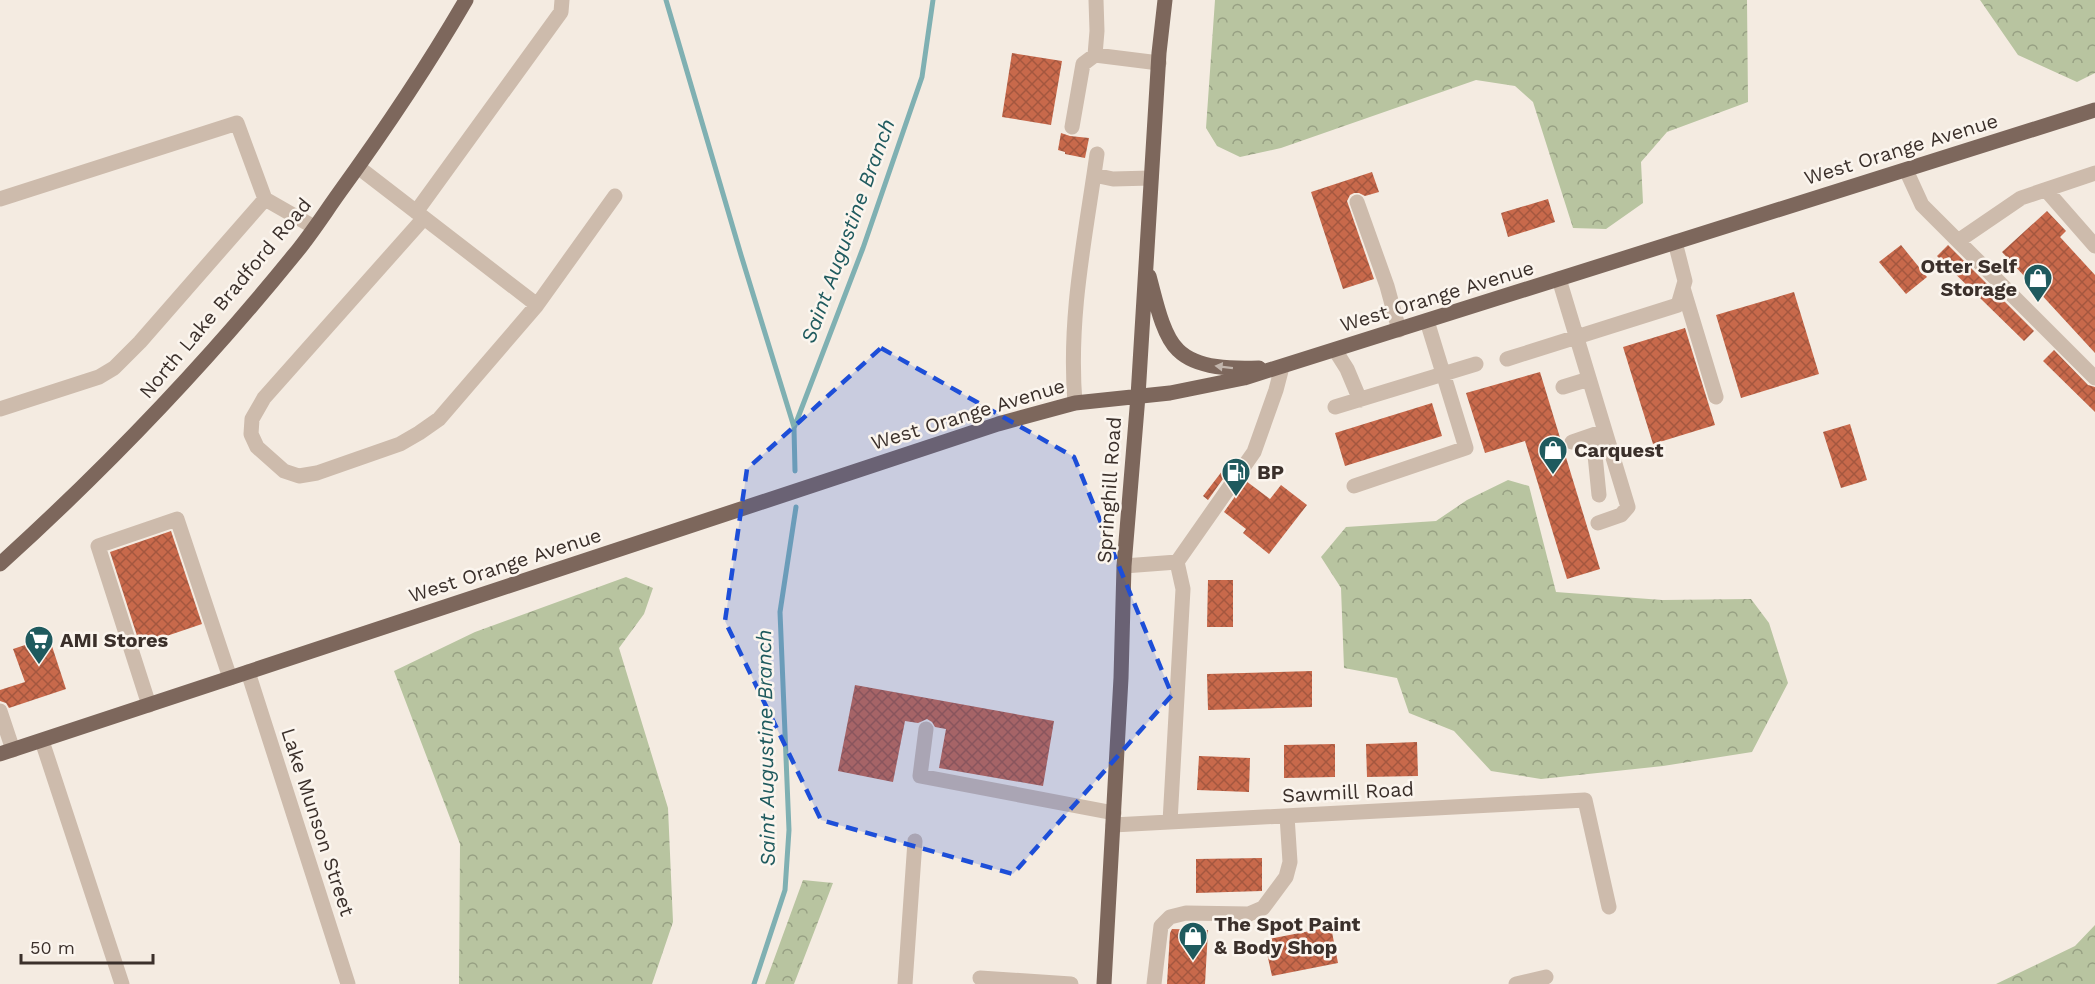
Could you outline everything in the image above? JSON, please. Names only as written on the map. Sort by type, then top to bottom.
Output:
[{"type":"main road","name":"North Lake Bradford Road","points":[[0,564],[62,508],[132,438],[214,349],[295,254],[429,63],[466,0]]},
{"type":"main road","name":"Springhill Road","points":[[1104,984],[1121,678],[1124,566],[1165,0]]},
{"type":"main road","name":"West Orange Avenue","points":[[7,752],[998,423],[1075,403],[1210,387],[1282,367],[2095,110]]},
{"type":"main road","points":[[1146,262],[1163,321],[1169,337],[1179,351],[1191,359],[1219,366],[1245,369],[1282,367]]},
{"type":"street","points":[[562,0],[561,12],[420,215],[264,399],[252,419],[251,434],[256,447],[284,471],[299,476],[317,473],[400,444],[439,419],[537,305],[615,196]]},
{"type":"street","points":[[1095,55],[1096,0]]},
{"type":"street","points":[[1072,127],[1083,64],[1095,55],[1159,63]]},
{"type":"street","points":[[0,200],[237,123],[265,199],[314,227]]},
{"type":"street","points":[[1075,403],[1072,373],[1075,303],[1097,154]]},
{"type":"street","points":[[358,167],[537,305]]},
{"type":"street","points":[[1906,170],[1922,205],[2095,378]]},
{"type":"street","points":[[1958,241],[2020,198],[2095,173]]},
{"type":"street","points":[[1094,175],[1113,179],[1151,178]]},
{"type":"street","points":[[2046,190],[2095,246]]},
{"type":"street","points":[[0,409],[99,377],[114,368],[140,342],[265,199]]},
{"type":"street","points":[[1357,201],[1388,286],[1399,330]]},
{"type":"street","points":[[1507,359],[1678,305],[1685,281],[1675,242]]},
{"type":"street","points":[[1559,279],[1589,379],[1599,433],[1599,495]]},
{"type":"street","points":[[1683,288],[1716,397]]},
{"type":"street","points":[[1354,486],[1466,448],[1427,321]]},
{"type":"street","points":[[1335,350],[1347,369],[1360,399]]},
{"type":"street","points":[[1335,407],[1476,364]]},
{"type":"street","points":[[1170,822],[1183,589],[1177,562],[1254,452],[1282,367]]},
{"type":"street","points":[[1563,387],[1589,379]]},
{"type":"street","points":[[1572,442],[1599,433]]},
{"type":"street","points":[[1598,523],[1622,515],[1628,507],[1599,433]]},
{"type":"street","points":[[149,705],[98,546],[177,519],[230,678]]},
{"type":"street","points":[[1124,566],[1177,562]]},
{"type":"street","name":"Lake Munson Street","points":[[248,672],[348,984]]},
{"type":"street","points":[[0,711],[7,752]]},
{"type":"street","name":"Sawmill Road","points":[[926,729],[920,776],[1113,819],[1170,822],[1585,800],[1609,907]]},
{"type":"street","points":[[42,741],[122,984]]},
{"type":"street","points":[[1154,984],[1161,926],[1170,917],[1186,913],[1249,914],[1263,908],[1286,877],[1290,862],[1287,816]]},
{"type":"street","points":[[904,984],[915,841]]},
{"type":"street","points":[[1516,984],[1546,977]]},
{"type":"street","points":[[980,978],[1071,984]]},
{"type":"highlighted area","points":[[881,348],[1074,457],[1172,695],[1013,874],[821,820],[725,621],[747,469]]},
{"type":"green space","points":[[1215,0],[1747,0],[1748,102],[1667,132],[1641,162],[1643,203],[1606,229],[1573,228],[1533,102],[1515,86],[1476,80],[1281,148],[1240,157],[1217,146],[1206,128]]},
{"type":"green space","points":[[1980,0],[2095,0],[2095,73],[2077,82],[2018,55]]},
{"type":"green space","points":[[1508,480],[1529,486],[1556,592],[1662,600],[1751,599],[1769,623],[1788,683],[1752,752],[1663,766],[1541,779],[1491,771],[1454,731],[1409,713],[1397,678],[1344,668],[1341,588],[1321,557],[1346,527],[1436,521],[1467,500]]},
{"type":"green space","points":[[626,577],[653,588],[644,614],[619,648],[668,808],[673,922],[652,984],[459,984],[460,844],[394,671],[475,632]]},
{"type":"green space","points":[[803,880],[833,883],[794,984],[765,984]]},
{"type":"green space","points":[[2095,925],[2095,984],[1996,984],[2075,946]]},
{"type":"building","points":[[1012,53],[1062,61],[1051,125],[1002,117]]},
{"type":"building","points":[[1061,133],[1089,138],[1085,158],[1065,154],[1058,150]]},
{"type":"building","points":[[1372,172],[1379,192],[1365,196],[1354,193],[1347,201],[1374,279],[1343,289],[1311,192]]},
{"type":"building","points":[[1548,199],[1555,222],[1508,237],[1501,213]]},
{"type":"building","points":[[2047,211],[2066,231],[2060,237],[2095,275],[2095,353],[2002,252]]},
{"type":"building","points":[[1901,245],[1927,277],[1906,294],[1879,262]]},
{"type":"building","points":[[1948,245],[2034,331],[2024,341],[1937,256]]},
{"type":"building","points":[[1794,292],[1819,374],[1741,398],[1716,315]]},
{"type":"building","points":[[1685,328],[1715,425],[1653,444],[1623,347]]},
{"type":"building","points":[[2054,350],[2088,385],[2095,387],[2095,412],[2043,361]]},
{"type":"building","name":"Carquest","points":[[1540,372],[1600,569],[1567,579],[1525,441],[1485,453],[1466,393]]},
{"type":"building","points":[[1432,403],[1442,436],[1345,466],[1335,433]]},
{"type":"building","points":[[1850,424],[1867,480],[1841,488],[1823,432]]},
{"type":"building","points":[[1226,466],[1230,469],[1208,500],[1203,496]]},
{"type":"building","points":[[1246,481],[1270,499],[1281,485],[1307,505],[1269,554],[1243,533],[1246,529],[1224,512]]},
{"type":"building","points":[[171,531],[202,624],[140,645],[110,552]]},
{"type":"building","points":[[1208,580],[1233,580],[1233,627],[1207,627]]},
{"type":"building","name":"AMI Stores","points":[[49,637],[66,689],[9,708],[6,703],[0,701],[0,690],[25,682],[13,649]]},
{"type":"building","points":[[1312,671],[1312,707],[1208,710],[1207,674]]},
{"type":"building","points":[[855,685],[1054,721],[1043,786],[939,768],[946,729],[935,727],[927,719],[918,723],[905,721],[893,782],[838,771]]},
{"type":"building","points":[[1417,742],[1418,776],[1367,777],[1366,744]]},
{"type":"building","points":[[1335,744],[1335,777],[1284,778],[1284,745]]},
{"type":"building","points":[[1199,756],[1250,758],[1249,792],[1197,790]]},
{"type":"building","points":[[1262,858],[1262,891],[1196,893],[1196,859]]},
{"type":"building","points":[[1331,927],[1338,963],[1272,976],[1264,940]]},
{"type":"building","points":[[1172,929],[1208,930],[1205,984],[1167,984]]},
{"type":"waterway","points":[[666,0],[794,427]]},
{"type":"waterway","name":"Saint Augustine Branch","points":[[795,471],[794,428],[863,248],[922,77],[933,0]]},
{"type":"waterway","name":"Saint Augustine Branch","points":[[754,984],[785,890],[789,830],[780,612],[796,507]]},
{"type":"place","name":"Otter Self Storage","points":[[2038,304]]},
{"type":"place","name":"Carquest","points":[[1553,476]]},
{"type":"place","name":"BP","points":[[1236,498]]},
{"type":"place","name":"AMI Stores","points":[[39,666]]},
{"type":"place","name":"The Spot Paint & Body Shop","points":[[1193,962]]}]
